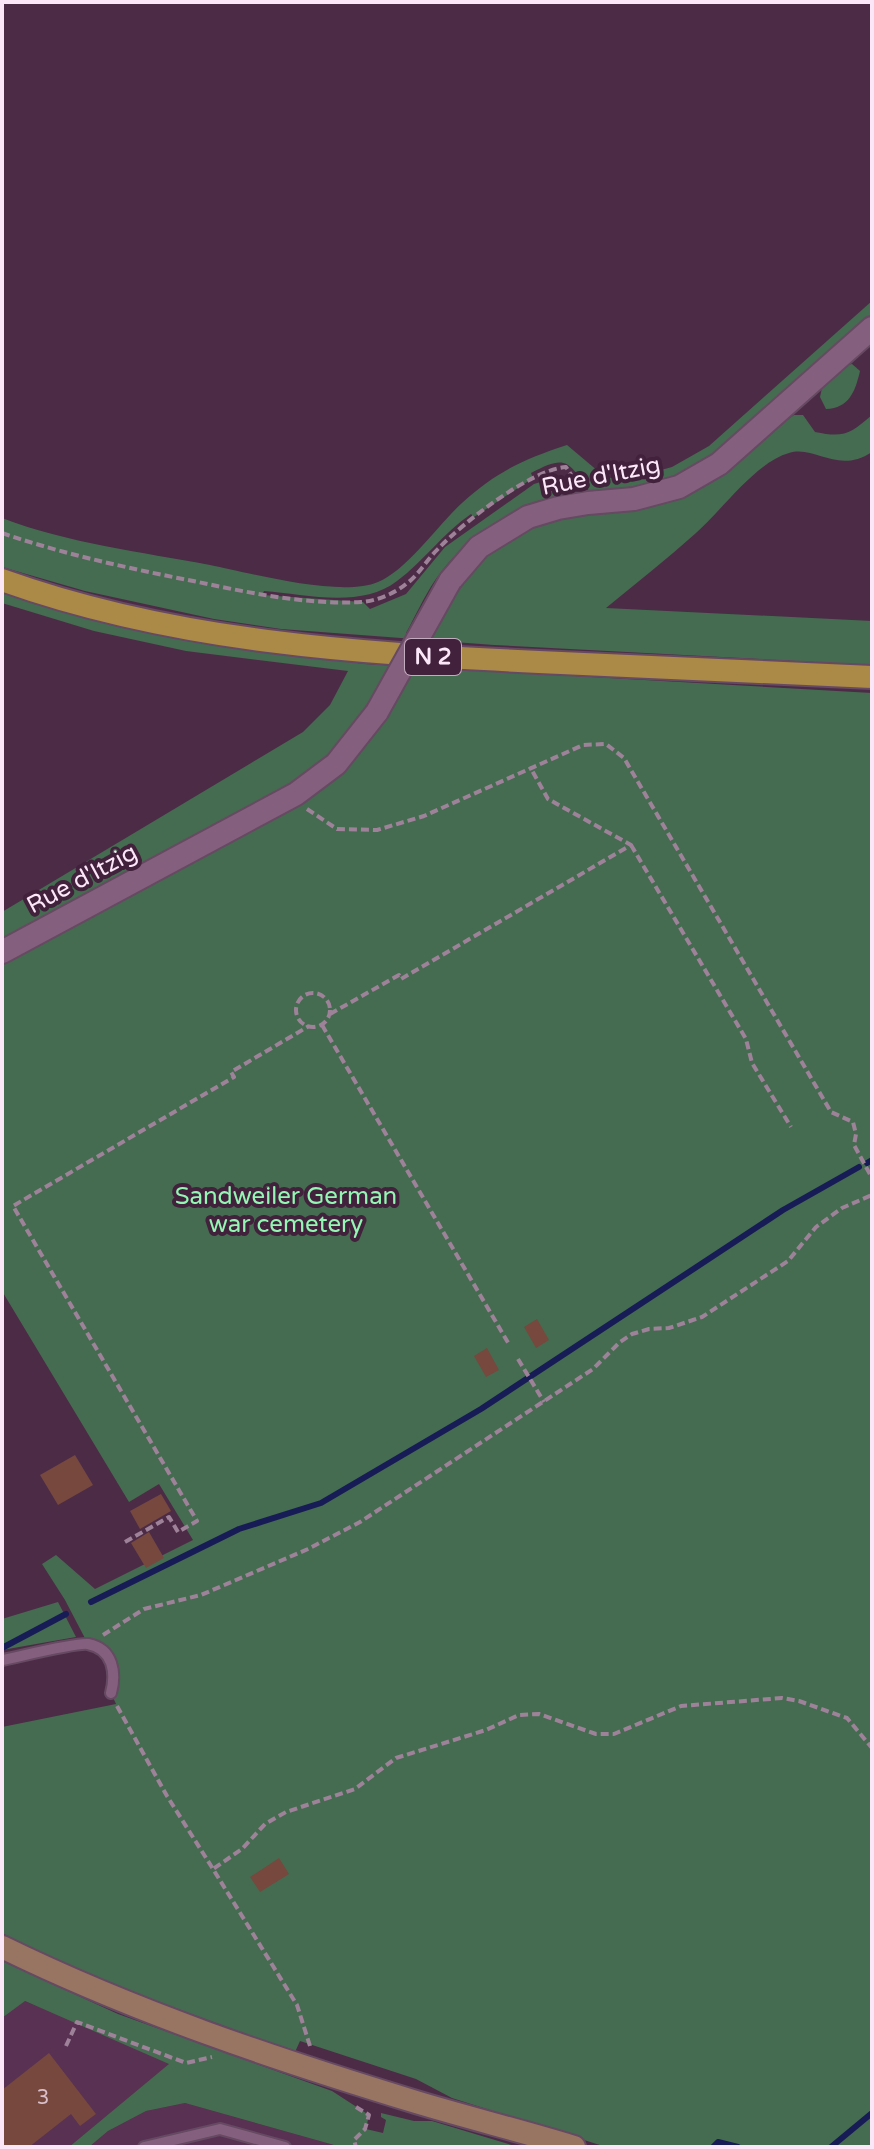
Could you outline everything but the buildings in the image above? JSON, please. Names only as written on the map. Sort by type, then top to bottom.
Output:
[{"type":"main road","name":"N 2","points":[[2,580],[104,612],[190,631],[346,651],[872,677]]},
{"type":"main road","points":[[2,1947],[74,1982],[169,2021],[305,2067],[568,2146]]},
{"type":"street","name":"Rue d'Itzig","points":[[2,952],[296,794],[336,764],[377,712],[450,581],[479,547],[528,517],[558,508],[634,499],[679,487],[719,464],[872,328]]},
{"type":"lane","points":[[2,1660],[88,1644],[113,1662],[115,1678],[111,1693]]},
{"type":"lane","points":[[144,2147],[220,2129],[285,2147]]},
{"type":"path","points":[[2,533],[131,569],[262,595],[363,602],[387,596],[408,584],[458,529],[501,497],[554,468],[566,467],[588,503]]},
{"type":"path","points":[[296,794],[307,809],[337,829],[377,830],[424,816],[583,745],[606,744],[624,758],[831,1112],[844,1115],[853,1122],[856,1134],[854,1145],[872,1178]]},
{"type":"path","points":[[530,767],[548,799],[631,845],[746,1039],[752,1063],[791,1127]]},
{"type":"path","points":[[330,1014],[328,1001],[310,992],[296,1005],[302,1024],[322,1025],[330,1014],[399,975],[401,979],[631,845]]},
{"type":"path","points":[[322,1025],[510,1346]]},
{"type":"path","points":[[125,1542],[169,1517],[178,1532],[197,1521],[13,1206],[234,1077],[231,1072],[309,1026]]},
{"type":"path","points":[[88,1644],[144,1609],[201,1595],[308,1549],[360,1522],[593,1369],[632,1334],[669,1328],[702,1317],[788,1261],[816,1227],[842,1208],[872,1195]]},
{"type":"path","points":[[518,1359],[544,1402]]},
{"type":"path","points":[[111,1693],[167,1796],[297,2005],[311,2051],[305,2067]]},
{"type":"path","points":[[213,1869],[242,1849],[265,1824],[286,1812],[355,1789],[396,1758],[486,1730],[519,1715],[539,1714],[596,1734],[614,1734],[681,1706],[782,1698],[847,1718],[872,1748]]},
{"type":"path","points":[[66,2046],[77,2022],[186,2063],[212,2057]]},
{"type":"path","points":[[343,2100],[369,2115],[365,2129],[354,2140],[356,2147]]},
{"type":"shaded area","points":[[24,2001],[170,2064],[69,2147],[2,2147],[2,2018]]},
{"type":"shaded area","points":[[185,2103],[341,2147],[89,2147],[108,2131],[146,2111]]},
{"type":"green space","points":[[872,301],[872,317],[759,419],[689,472],[655,487],[590,492],[571,467],[560,462],[552,464],[531,473],[533,478],[474,517],[471,514],[407,573],[383,590],[367,595],[332,598],[264,591],[262,595],[363,602],[370,609],[406,594],[445,547],[534,484],[558,479],[567,492],[483,532],[441,572],[406,633],[429,634],[485,558],[521,531],[567,515],[646,505],[693,492],[721,477],[794,415],[803,415],[815,432],[833,435],[852,430],[872,415],[872,452],[848,461],[799,452],[777,458],[752,476],[685,543],[606,608],[872,621],[872,665],[494,645],[281,629],[214,619],[85,591],[2,567],[2,518],[78,540],[295,582],[342,587],[378,582],[411,558],[475,492],[511,468],[537,456],[567,445],[605,477],[625,480],[672,467],[709,446]]},
{"type":"green space","points":[[852,364],[860,371],[850,398],[840,406],[826,409],[820,397],[822,388]]},
{"type":"green space","name":"Sandweiler German war cemetery","points":[[2,592],[187,641],[365,664],[872,693],[872,2147],[606,2147],[452,2098],[416,2079],[300,2041],[295,2052],[85,1975],[2,1933],[2,1727],[116,1704],[111,1693],[113,1662],[88,1644],[42,1564],[56,1555],[95,1589],[193,1540],[159,1484],[129,1502],[2,1291],[2,912],[303,732],[330,705],[348,671],[186,651],[94,631],[2,603]]},
{"type":"green space","points":[[58,1602],[76,1637],[2,1650],[2,1619]]},
{"type":"green space","points":[[2,1961],[118,2014],[332,2091],[369,2115],[366,2129],[383,2133],[386,2120],[381,2113],[414,2121],[432,2121],[518,2147],[341,2147],[185,2103],[146,2111],[108,2131],[89,2147],[69,2147],[169,2064],[25,2001],[2,2018]]},
{"type":"waterway","points":[[867,1163],[872,1160]]},
{"type":"waterway","points":[[91,1602],[239,1529],[321,1503],[481,1409],[783,1210],[859,1167]]},
{"type":"waterway","points":[[2,1648],[66,1614]]},
{"type":"waterway","points":[[831,2147],[872,2113]]},
{"type":"waterway","points":[[713,2147],[718,2142],[738,2147]]}]
